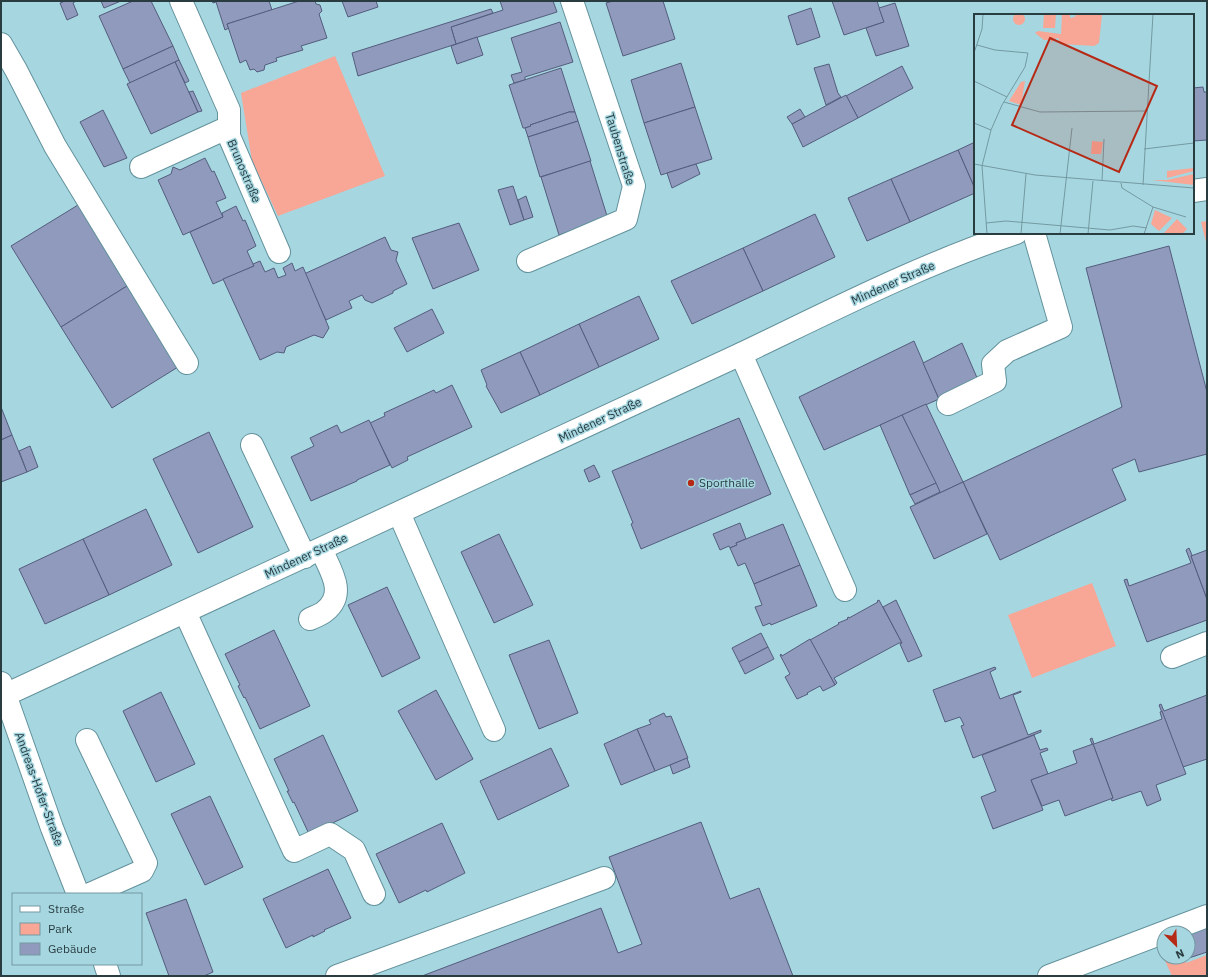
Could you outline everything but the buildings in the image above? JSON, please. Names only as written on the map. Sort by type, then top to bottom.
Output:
[{"type":"street","name":"Brunostraße","points":[[181,1],[229,110],[229,136],[279,252]]},
{"type":"street","name":"Taubenstraße","points":[[528,261],[626,220],[634,186],[572,1]]},
{"type":"street","points":[[1,44],[55,146],[187,363]]},
{"type":"street","points":[[141,167],[229,127]]},
{"type":"street","points":[[1194,191],[1207,189]]},
{"type":"street","name":"Mindener Straße","points":[[3,689],[186,612],[741,354],[845,304],[953,256],[1013,234]]},
{"type":"street","points":[[948,404],[995,381],[993,364],[1007,351],[1061,327],[1034,234]]},
{"type":"street","points":[[741,354],[845,590]]},
{"type":"street","points":[[252,444],[313,553],[337,586],[337,594],[333,603],[324,612],[310,619]]},
{"type":"street","points":[[399,513],[494,730]]},
{"type":"street","points":[[186,612],[294,851],[330,834],[354,850],[374,894]]},
{"type":"street","points":[[1172,657],[1207,643]]},
{"type":"street","name":"Andreas-Hofer-Straße","points":[[3,689],[52,828],[78,893]]},
{"type":"street","points":[[87,740],[146,863],[142,871],[92,893]]},
{"type":"street","points":[[337,976],[604,878]]},
{"type":"street","points":[[1049,976],[1207,916]]},
{"type":"street","points":[[104,965],[109,976]]},
{"type":"green space","points":[[335,56],[385,176],[278,216],[252,161],[241,93]]},
{"type":"green space","points":[[1207,221],[1207,246],[1201,222]]},
{"type":"green space","points":[[1092,583],[1116,646],[1032,678],[1008,615]]},
{"type":"green space","points":[[1207,955],[1207,976],[1172,976],[1167,965],[1196,965],[1196,959]]},
{"type":"place","name":"Sporthalle","points":[[691,483]]}]
